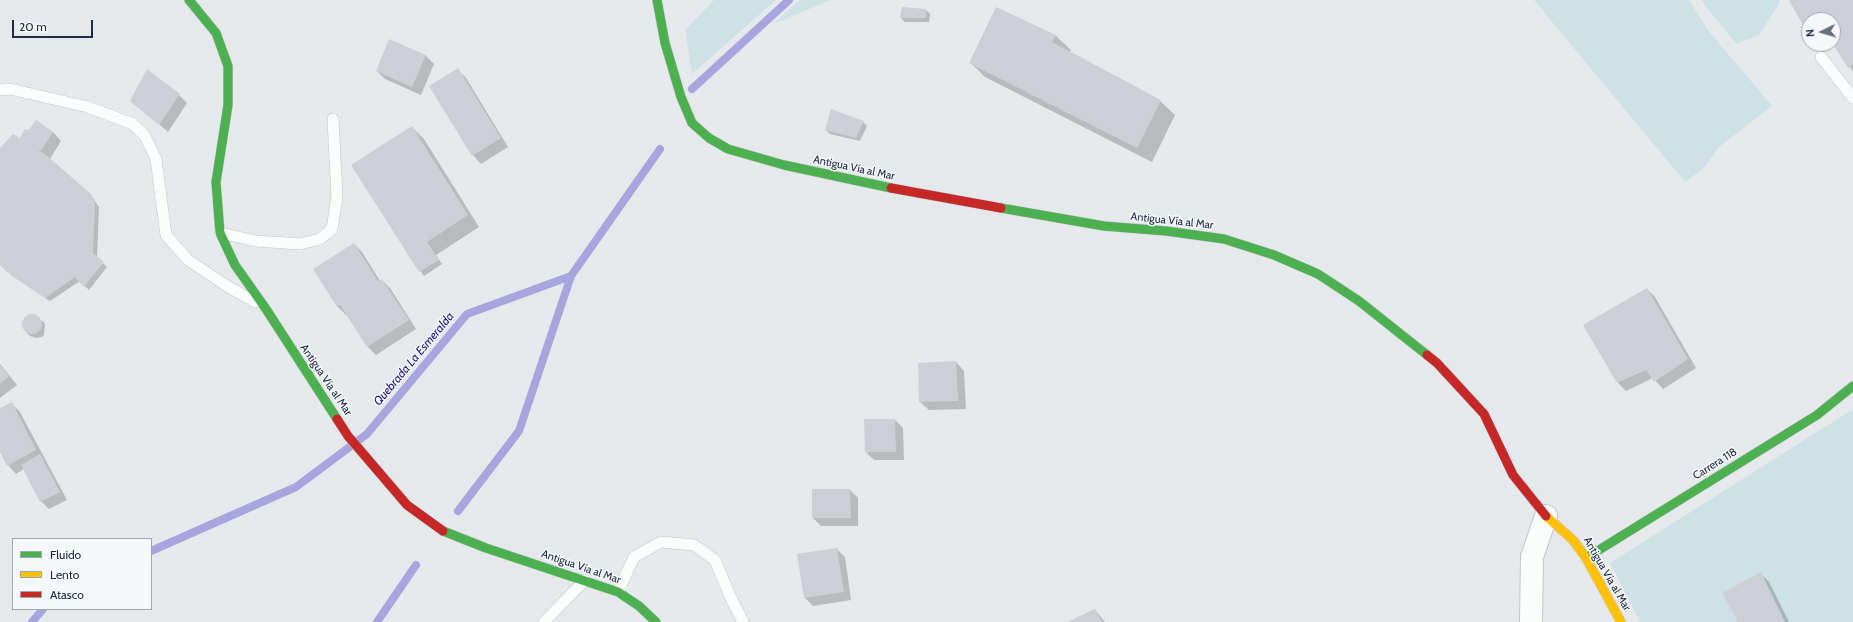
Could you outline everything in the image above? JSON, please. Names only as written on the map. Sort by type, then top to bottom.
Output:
[{"type":"main road","name":"Antigua Vía al Mar","points":[[189,0],[216,33],[228,66],[228,104],[216,182],[220,233],[235,265],[266,309],[348,436],[364,457],[407,505],[442,530],[486,548],[618,592],[638,606],[656,622]]},
{"type":"main road","name":"Antigua Vía al Mar","points":[[657,0],[665,44],[681,97],[692,123],[709,138],[728,149],[784,165],[919,194],[1104,226],[1166,231],[1224,239],[1274,255],[1318,274],[1359,301],[1437,363],[1484,414],[1513,475],[1546,516],[1574,540],[1586,558],[1621,622]]},
{"type":"main road","name":"Carrera 118","points":[[1586,558],[1817,415],[1853,386]]},
{"type":"street","points":[[1531,622],[1532,557],[1546,516]]},
{"type":"lane","points":[[1822,57],[1853,98]]},
{"type":"lane","points":[[0,90],[10,89],[88,107],[132,124],[145,136],[156,159],[166,235],[188,260],[227,286],[266,309]]},
{"type":"lane","points":[[220,233],[256,241],[300,244],[320,239],[332,229],[337,197],[333,119]]},
{"type":"lane","points":[[618,592],[634,557],[661,542],[694,545],[715,560],[743,622]]},
{"type":"lane","points":[[544,622],[585,580]]},
{"type":"shaded area","points":[[714,0],[776,0],[692,74],[685,30]]},
{"type":"shaded area","points":[[800,0],[831,0],[773,24]]},
{"type":"shaded area","points":[[1534,0],[1689,0],[1708,30],[1772,106],[1719,147],[1704,168],[1685,182]]},
{"type":"shaded area","points":[[1701,0],[1779,0],[1780,2],[1759,35],[1736,44]]},
{"type":"shaded area","points":[[1853,409],[1853,622],[1640,622],[1610,563]]},
{"type":"building","points":[[1789,0],[1853,0],[1853,65],[1848,68],[1838,52],[1841,52],[1841,12],[1801,12],[1801,22]]},
{"type":"building","points":[[902,7],[926,9],[926,18],[900,18]]},
{"type":"building","points":[[996,7],[1056,35],[1052,42],[1161,100],[1137,148],[969,63]]},
{"type":"building","points":[[389,39],[426,55],[412,87],[376,71]]},
{"type":"building","points":[[458,68],[501,138],[472,156],[429,86]]},
{"type":"building","points":[[147,69],[180,94],[159,125],[130,101]]},
{"type":"building","points":[[831,109],[864,121],[856,138],[825,130]]},
{"type":"building","points":[[36,120],[53,132],[41,151],[29,144],[46,155],[91,194],[95,202],[93,253],[104,262],[84,287],[75,277],[45,298],[6,271],[0,265],[0,148],[13,134],[20,138],[25,129],[29,130]]},
{"type":"building","points":[[412,126],[468,215],[427,242],[439,260],[419,272],[351,165]]},
{"type":"building","points":[[354,243],[378,281],[382,279],[409,320],[367,347],[340,305],[337,307],[313,269]]},
{"type":"building","points":[[1647,288],[1688,359],[1654,382],[1646,370],[1617,383],[1583,325]]},
{"type":"building","points":[[32,314],[39,317],[42,324],[39,331],[32,334],[25,331],[22,324],[25,317]]},
{"type":"building","points":[[956,361],[958,401],[919,402],[918,363]]},
{"type":"building","points":[[0,365],[9,376],[0,384]]},
{"type":"building","points":[[12,402],[36,450],[7,466],[0,452],[0,408]]},
{"type":"building","points":[[864,419],[895,419],[896,452],[865,452]]},
{"type":"building","points":[[40,454],[60,492],[40,502],[21,465]]},
{"type":"building","points":[[812,489],[850,489],[851,518],[812,518]]},
{"type":"building","points":[[837,548],[844,592],[804,598],[797,554]]},
{"type":"building","points":[[1761,572],[1785,622],[1738,622],[1722,593]]},
{"type":"building","points":[[1095,609],[1102,622],[1067,622]]},
{"type":"waterway","name":"Quebrada La Esmeralda","points":[[692,89],[789,0]]},
{"type":"waterway","name":"Quebrada La Esmeralda","points":[[152,551],[296,487],[367,434],[467,314],[571,276],[660,149]]},
{"type":"waterway","points":[[458,511],[519,431],[571,276]]},
{"type":"waterway","points":[[377,622],[416,565]]},
{"type":"waterway","name":"Quebrada La Esmeralda","points":[[32,622],[42,610]]},
{"type":"traffic: fast","points":[[189,0],[216,33],[228,66],[228,105],[216,182],[220,233],[235,265],[266,309],[337,419]]},
{"type":"traffic: fast","points":[[657,0],[665,43],[681,97],[692,123],[709,138],[728,149],[784,165],[891,188]]},
{"type":"traffic: fast","points":[[1001,208],[1104,226],[1166,231],[1224,239],[1274,255],[1318,274],[1359,301],[1427,355]]},
{"type":"traffic: fast","points":[[1586,558],[1817,415],[1853,386]]},
{"type":"traffic: fast","points":[[443,531],[486,548],[618,592],[639,606],[656,622]]},
{"type":"traffic: slow","points":[[1546,516],[1573,540],[1586,558],[1621,622]]},
{"type":"traffic: jam","points":[[891,188],[1001,208]]},
{"type":"traffic: jam","points":[[1427,355],[1437,363],[1484,414],[1513,475],[1546,516]]},
{"type":"traffic: jam","points":[[337,419],[348,436],[407,505],[443,531]]}]
